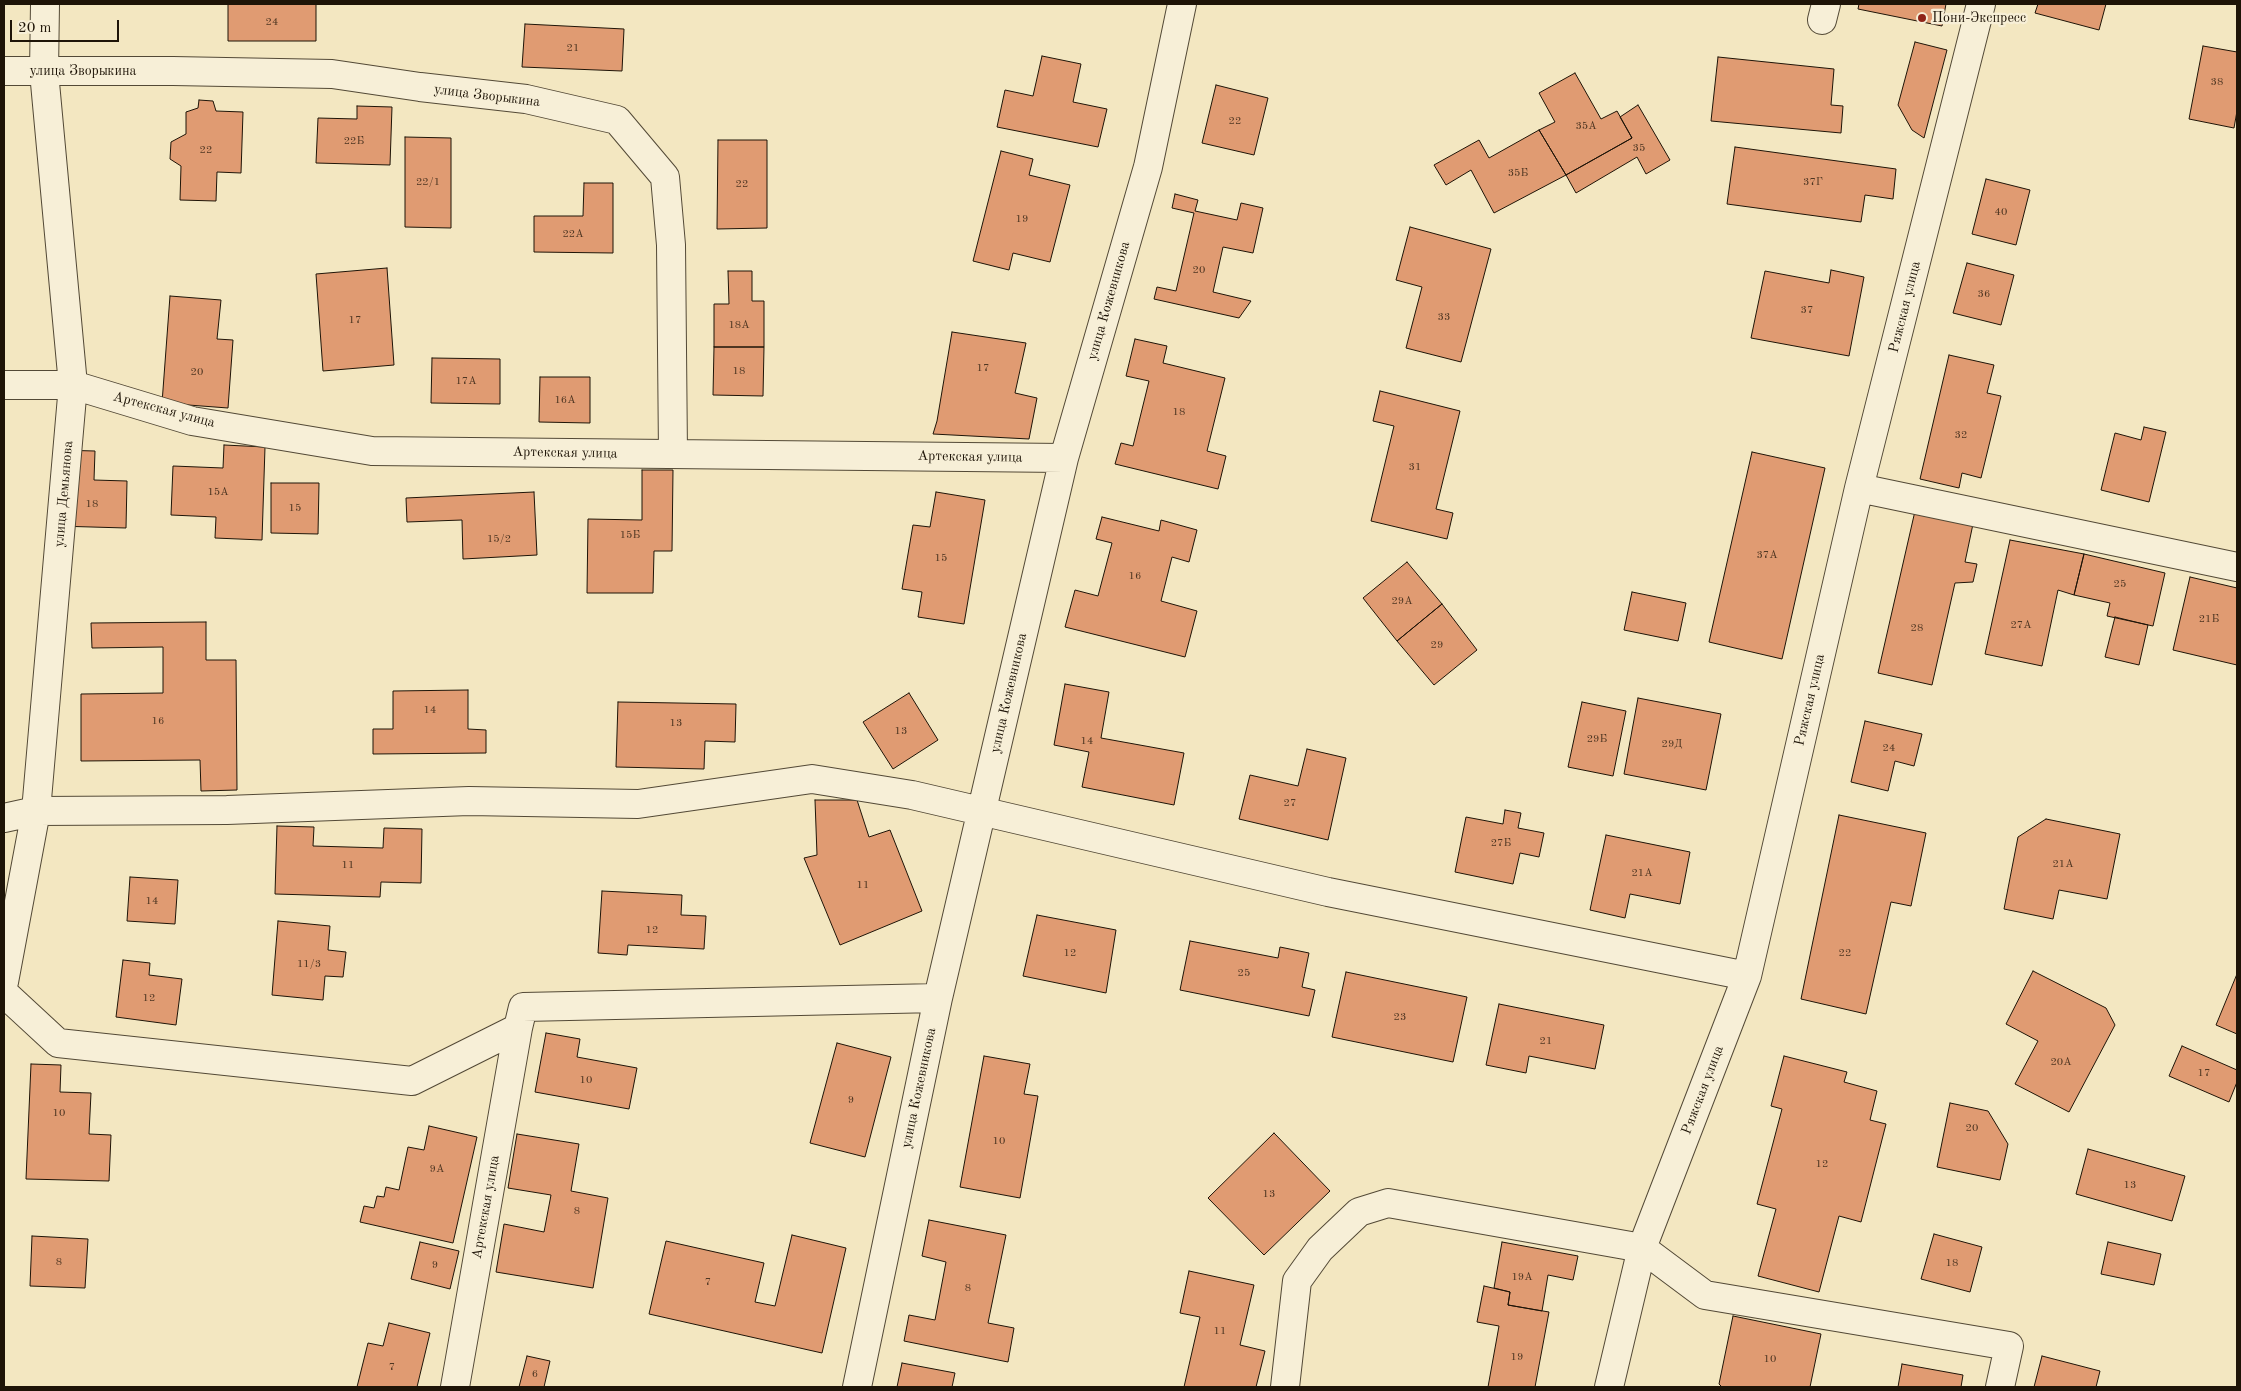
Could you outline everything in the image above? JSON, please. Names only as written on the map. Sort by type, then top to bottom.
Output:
[{"type":"street","name":"улица Демьянова","points":[[4,982],[36,811],[73,385],[44,72],[45,4]]},
{"type":"street","name":"улица Кожевникова","points":[[857,1387],[938,998],[1064,458],[1148,167],[1182,4]]},
{"type":"street","name":"Ряжская улица","points":[[1610,1387],[1642,1248],[1746,976],[1859,488],[1981,4]]},
{"type":"street","name":"улица Зворыкина","points":[[4,71],[173,71],[332,74],[420,87],[526,99],[617,120],[665,177],[671,245],[672,454]]},
{"type":"street","name":"Артекская улица","points":[[4,385],[73,385],[192,421],[372,451],[1064,458]]},
{"type":"street","points":[[1859,488],[2237,567]]},
{"type":"street","points":[[4,818],[36,811],[227,810],[469,802],[638,804],[812,779],[912,795],[1328,892],[1746,976]]},
{"type":"street","points":[[4,993],[58,1043],[412,1081],[518,1028]]},
{"type":"street","name":"Артекская улица","points":[[455,1387],[523,1007],[938,998]]},
{"type":"street","points":[[1285,1387],[1297,1281],[1320,1249],[1358,1212],[1388,1204],[1642,1248],[1705,1295],[2009,1346],[2000,1387]]},
{"type":"building","points":[[228,4],[316,4],[316,41],[228,41]]},
{"type":"building","name":"Пони-Экспресс","points":[[1859,4],[1946,4],[1942,26],[1858,9]]},
{"type":"building","points":[[2038,4],[2106,4],[2099,30],[2035,13]]},
{"type":"building","points":[[525,24],[624,29],[622,71],[522,67]]},
{"type":"building","points":[[1915,42],[1947,50],[1924,138],[1912,130],[1898,105]]},
{"type":"building","points":[[2203,46],[2237,52],[2237,111],[2234,128],[2189,119]]},
{"type":"building","points":[[1042,56],[1081,64],[1073,102],[1107,109],[1098,147],[997,127],[1005,90],[1033,96]]},
{"type":"building","points":[[1718,57],[1834,69],[1831,105],[1843,106],[1841,133],[1711,121]]},
{"type":"building","points":[[1575,73],[1601,119],[1617,111],[1632,138],[1566,175],[1539,130],[1555,122],[1539,93]]},
{"type":"building","points":[[1216,85],[1268,98],[1254,155],[1202,143]]},
{"type":"building","points":[[199,100],[213,101],[216,111],[243,112],[241,173],[217,172],[216,201],[180,200],[181,166],[170,159],[171,142],[186,134],[186,112],[198,108]]},
{"type":"building","points":[[1638,105],[1670,160],[1646,174],[1637,157],[1576,193],[1566,175],[1632,138],[1620,117]]},
{"type":"building","points":[[357,106],[392,107],[390,165],[316,163],[318,118],[357,119]]},
{"type":"building","points":[[1539,130],[1566,175],[1494,213],[1471,170],[1446,185],[1434,165],[1479,140],[1489,158]]},
{"type":"building","points":[[405,137],[451,138],[451,228],[405,227]]},
{"type":"building","points":[[718,140],[767,140],[767,228],[717,229]]},
{"type":"building","points":[[1735,147],[1896,169],[1893,199],[1865,195],[1861,222],[1727,204]]},
{"type":"building","points":[[1001,151],[1033,159],[1029,175],[1070,185],[1050,262],[1013,253],[1009,270],[973,261]]},
{"type":"building","points":[[1986,179],[2030,190],[2016,245],[1972,234]]},
{"type":"building","points":[[584,183],[613,183],[613,253],[534,252],[534,216],[583,216]]},
{"type":"building","points":[[1175,194],[1198,200],[1195,211],[1237,220],[1241,203],[1263,208],[1253,253],[1223,247],[1213,292],[1251,301],[1239,318],[1154,299],[1157,287],[1176,291],[1194,213],[1172,208]]},
{"type":"building","points":[[1410,227],[1491,249],[1461,362],[1406,348],[1422,287],[1396,280]]},
{"type":"building","points":[[1967,263],[2014,275],[2001,325],[1953,313]]},
{"type":"building","points":[[387,268],[394,365],[323,371],[316,274]]},
{"type":"building","points":[[1831,270],[1864,277],[1849,356],[1751,338],[1765,271],[1829,283]]},
{"type":"building","points":[[728,271],[752,271],[752,301],[764,301],[764,347],[714,347],[714,304],[729,304]]},
{"type":"building","points":[[170,296],[221,300],[217,339],[233,340],[228,408],[162,403]]},
{"type":"building","points":[[952,332],[1026,343],[1015,393],[1037,398],[1029,439],[933,434],[937,421]]},
{"type":"building","points":[[1135,339],[1167,346],[1163,363],[1225,378],[1207,451],[1226,456],[1218,489],[1115,464],[1121,443],[1133,446],[1149,381],[1126,376]]},
{"type":"building","points":[[714,347],[764,347],[763,396],[713,395]]},
{"type":"building","points":[[1949,355],[1994,365],[1987,393],[2001,396],[1981,478],[1962,473],[1959,488],[1920,479]]},
{"type":"building","points":[[432,358],[500,359],[500,404],[431,403]]},
{"type":"building","points":[[540,377],[590,377],[590,423],[539,422]]},
{"type":"building","points":[[1380,391],[1460,411],[1436,509],[1453,513],[1447,539],[1371,521],[1394,426],[1373,421]]},
{"type":"building","points":[[2144,427],[2166,432],[2149,502],[2101,490],[2115,433],[2141,440]]},
{"type":"building","points":[[224,445],[265,447],[262,540],[215,538],[216,517],[171,515],[173,466],[223,468]]},
{"type":"building","points":[[58,450],[95,451],[94,480],[127,481],[126,528],[57,526]]},
{"type":"building","points":[[1752,452],[1825,468],[1782,659],[1709,642]]},
{"type":"building","points":[[642,470],[673,470],[672,551],[654,551],[653,593],[587,593],[588,519],[642,520]]},
{"type":"building","points":[[271,483],[319,483],[318,534],[271,533]]},
{"type":"building","points":[[534,492],[537,555],[463,559],[462,520],[407,522],[406,498]]},
{"type":"building","points":[[936,492],[985,500],[964,624],[918,617],[922,592],[902,589],[913,525],[930,527]]},
{"type":"building","points":[[1915,511],[1973,524],[1965,562],[1977,564],[1973,582],[1955,583],[1932,685],[1878,673]]},
{"type":"building","points":[[1102,517],[1159,531],[1161,520],[1197,530],[1189,562],[1172,557],[1161,601],[1197,611],[1185,657],[1065,627],[1075,590],[1098,596],[1112,543],[1096,539]]},
{"type":"building","points":[[2010,540],[2084,554],[2074,595],[2058,590],[2042,666],[1985,654]]},
{"type":"building","points":[[2084,554],[2165,573],[2153,626],[2107,616],[2110,603],[2074,595]]},
{"type":"building","points":[[1407,562],[1442,604],[1397,641],[1363,598]]},
{"type":"building","points":[[2190,577],[2237,588],[2237,665],[2173,650]]},
{"type":"building","points":[[1632,592],[1686,603],[1678,641],[1624,630]]},
{"type":"building","points":[[1442,604],[1477,650],[1434,685],[1397,641]]},
{"type":"building","points":[[2115,617],[2148,625],[2139,665],[2105,657]]},
{"type":"building","points":[[206,622],[206,660],[236,660],[237,790],[201,791],[200,760],[81,761],[81,694],[163,693],[163,647],[92,648],[91,623]]},
{"type":"building","points":[[1065,684],[1109,692],[1101,738],[1184,753],[1174,805],[1082,787],[1089,752],[1054,745]]},
{"type":"building","points":[[468,690],[468,729],[486,730],[486,753],[373,754],[373,729],[393,729],[393,691]]},
{"type":"building","points":[[909,693],[938,740],[893,769],[863,722]]},
{"type":"building","points":[[1638,698],[1721,714],[1706,790],[1624,774]]},
{"type":"building","points":[[618,702],[736,704],[735,742],[705,741],[704,769],[616,767]]},
{"type":"building","points":[[1582,702],[1626,711],[1613,776],[1568,767]]},
{"type":"building","points":[[1865,721],[1922,734],[1914,766],[1895,761],[1888,791],[1851,782]]},
{"type":"building","points":[[1307,749],[1346,758],[1328,840],[1239,819],[1250,775],[1298,786]]},
{"type":"building","points":[[815,800],[857,800],[869,837],[890,830],[922,911],[840,945],[804,858],[817,855]]},
{"type":"building","points":[[1505,810],[1521,813],[1518,828],[1544,833],[1539,857],[1520,853],[1513,884],[1455,872],[1466,817],[1503,824]]},
{"type":"building","points":[[1839,815],[1926,833],[1911,906],[1891,902],[1866,1014],[1801,999]]},
{"type":"building","points":[[2046,819],[2120,834],[2107,899],[2059,890],[2053,919],[2004,909],[2018,837]]},
{"type":"building","points":[[277,826],[314,827],[313,846],[383,848],[384,828],[422,829],[421,883],[381,882],[380,897],[275,894]]},
{"type":"building","points":[[1606,835],[1690,852],[1680,904],[1630,894],[1625,918],[1590,910]]},
{"type":"building","points":[[130,877],[178,880],[175,924],[127,921]]},
{"type":"building","points":[[602,891],[682,895],[681,915],[706,916],[704,949],[628,945],[627,955],[598,953]]},
{"type":"building","points":[[1037,915],[1116,930],[1106,993],[1023,976]]},
{"type":"building","points":[[278,921],[330,926],[328,950],[346,952],[343,977],[325,976],[323,1000],[272,995]]},
{"type":"building","points":[[1190,941],[1278,958],[1280,947],[1309,953],[1302,987],[1315,990],[1309,1016],[1180,990]]},
{"type":"building","points":[[123,960],[150,963],[149,975],[182,979],[176,1025],[116,1017]]},
{"type":"building","points":[[2033,971],[2106,1008],[2115,1025],[2069,1112],[2015,1084],[2038,1041],[2006,1024]]},
{"type":"building","points":[[1346,972],[1467,997],[1453,1062],[1332,1037]]},
{"type":"building","points":[[2237,974],[2237,1034],[2216,1025]]},
{"type":"building","points":[[1499,1004],[1604,1025],[1595,1069],[1529,1056],[1526,1073],[1486,1065]]},
{"type":"building","points":[[546,1033],[580,1039],[577,1057],[637,1068],[629,1109],[535,1092]]},
{"type":"building","points":[[837,1043],[891,1057],[865,1157],[810,1143]]},
{"type":"building","points":[[2182,1046],[2237,1070],[2237,1082],[2229,1102],[2169,1076]]},
{"type":"building","points":[[984,1056],[1030,1064],[1024,1094],[1038,1096],[1020,1198],[960,1187]]},
{"type":"building","points":[[1784,1056],[1847,1072],[1844,1082],[1877,1091],[1870,1120],[1886,1124],[1861,1222],[1839,1216],[1819,1292],[1758,1276],[1776,1209],[1757,1204],[1782,1109],[1771,1106]]},
{"type":"building","points":[[31,1064],[61,1065],[60,1092],[91,1093],[89,1134],[111,1135],[109,1181],[26,1179]]},
{"type":"building","points":[[1950,1103],[1988,1111],[2008,1144],[2000,1180],[1937,1167]]},
{"type":"building","points":[[429,1126],[477,1137],[453,1243],[360,1222],[364,1206],[374,1208],[377,1196],[384,1197],[386,1187],[399,1190],[408,1147],[424,1150]]},
{"type":"building","points":[[1274,1133],[1330,1191],[1264,1255],[1208,1198]]},
{"type":"building","points":[[517,1134],[579,1144],[571,1191],[608,1198],[593,1288],[496,1272],[504,1224],[544,1232],[551,1195],[508,1188]]},
{"type":"building","points":[[2088,1149],[2185,1176],[2172,1221],[2076,1194]]},
{"type":"building","points":[[929,1220],[1006,1235],[988,1323],[1014,1328],[1008,1362],[904,1341],[909,1315],[935,1320],[946,1262],[922,1256]]},
{"type":"building","points":[[1934,1234],[1982,1247],[1970,1292],[1921,1279]]},
{"type":"building","points":[[792,1235],[846,1248],[822,1353],[649,1314],[666,1241],[764,1263],[755,1302],[775,1306]]},
{"type":"building","points":[[32,1236],[88,1239],[85,1288],[30,1286]]},
{"type":"building","points":[[420,1242],[459,1251],[450,1289],[411,1279]]},
{"type":"building","points":[[1502,1242],[1578,1256],[1573,1280],[1548,1275],[1542,1311],[1508,1305],[1510,1292],[1494,1288]]},
{"type":"building","points":[[2108,1242],[2161,1254],[2154,1285],[2101,1274]]},
{"type":"building","points":[[1189,1271],[1254,1285],[1240,1345],[1265,1351],[1256,1387],[1184,1387],[1200,1317],[1180,1313]]},
{"type":"building","points":[[1484,1286],[1510,1292],[1508,1305],[1549,1312],[1535,1387],[1488,1387],[1499,1326],[1477,1322]]},
{"type":"building","points":[[1733,1316],[1821,1334],[1810,1387],[1722,1387],[1719,1384]]},
{"type":"building","points":[[389,1323],[430,1333],[417,1387],[357,1387],[368,1343],[383,1346]]},
{"type":"building","points":[[527,1356],[550,1361],[544,1387],[519,1387]]},
{"type":"building","points":[[2042,1356],[2100,1371],[2096,1387],[2034,1387]]},
{"type":"building","points":[[902,1363],[955,1373],[952,1387],[897,1387]]},
{"type":"building","points":[[1902,1364],[1963,1375],[1961,1387],[1898,1387]]},
{"type":"place","name":"Пони-Экспресс","points":[[1922,18]]}]
